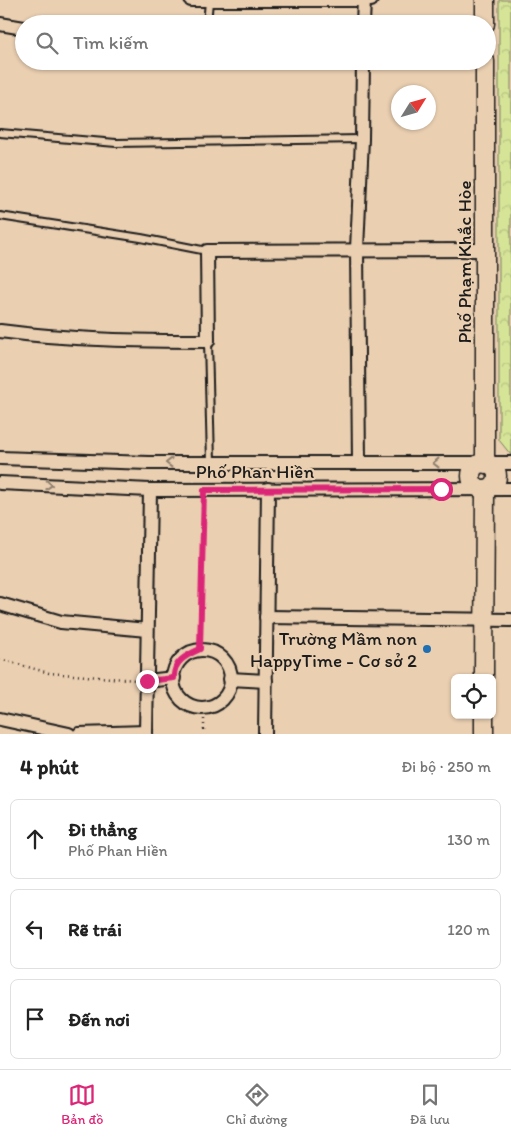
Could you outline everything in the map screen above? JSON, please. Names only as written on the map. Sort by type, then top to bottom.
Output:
[{"type":"street","points":[[191,0],[366,0],[364,15]]},
{"type":"street","points":[[485,0],[485,15]]},
{"type":"street","points":[[0,24],[15,26]]},
{"type":"street","points":[[359,463],[357,249],[363,70]]},
{"type":"street","name":"Phố Phạm Khắc Hòe","points":[[485,70],[485,464]]},
{"type":"street","points":[[0,331],[54,338],[112,341],[208,341],[207,251],[485,250]]},
{"type":"street","name":"Phố Phan Hiền","points":[[0,458],[140,463],[511,463]]},
{"type":"street","points":[[484,674],[485,489],[474,484],[471,476],[477,466],[485,464]]},
{"type":"street","name":"Phố Phan Hiền","points":[[0,483],[150,490],[511,489]]},
{"type":"street","points":[[79,734],[146,733],[150,490]]},
{"type":"street","points":[[266,734],[268,490]]},
{"type":"street","points":[[0,604],[62,622],[147,630]]},
{"type":"street","points":[[266,617],[511,620]]},
{"type":"street","points":[[200,649],[218,654],[230,668],[231,687],[221,702],[204,708],[186,704],[174,690],[174,671],[183,656],[200,649]]},
{"type":"street","points":[[147,681],[174,678]]},
{"type":"street","points":[[230,679],[266,681]]},
{"type":"street","points":[[0,719],[69,734]]},
{"type":"street","points":[[484,719],[484,734]]},
{"type":"lane","points":[[208,15],[209,1]]},
{"type":"lane","points":[[0,133],[116,143],[362,139]]},
{"type":"lane","points":[[0,216],[141,238],[207,251]]},
{"type":"lane","points":[[208,341],[211,462]]},
{"type":"path","points":[[200,649],[204,490]]},
{"type":"path","points":[[0,659],[49,673],[147,681]]},
{"type":"path","points":[[204,708],[204,734]]},
{"type":"green space","points":[[499,0],[511,0],[511,455],[499,440]]},
{"type":"place","name":"Trường Mầm non HappyTime - Cơ sở 2","points":[[427,649]]},
{"type":"route","points":[[147,681],[174,678],[174,671],[183,656],[200,649],[204,490],[441,489]]}]
